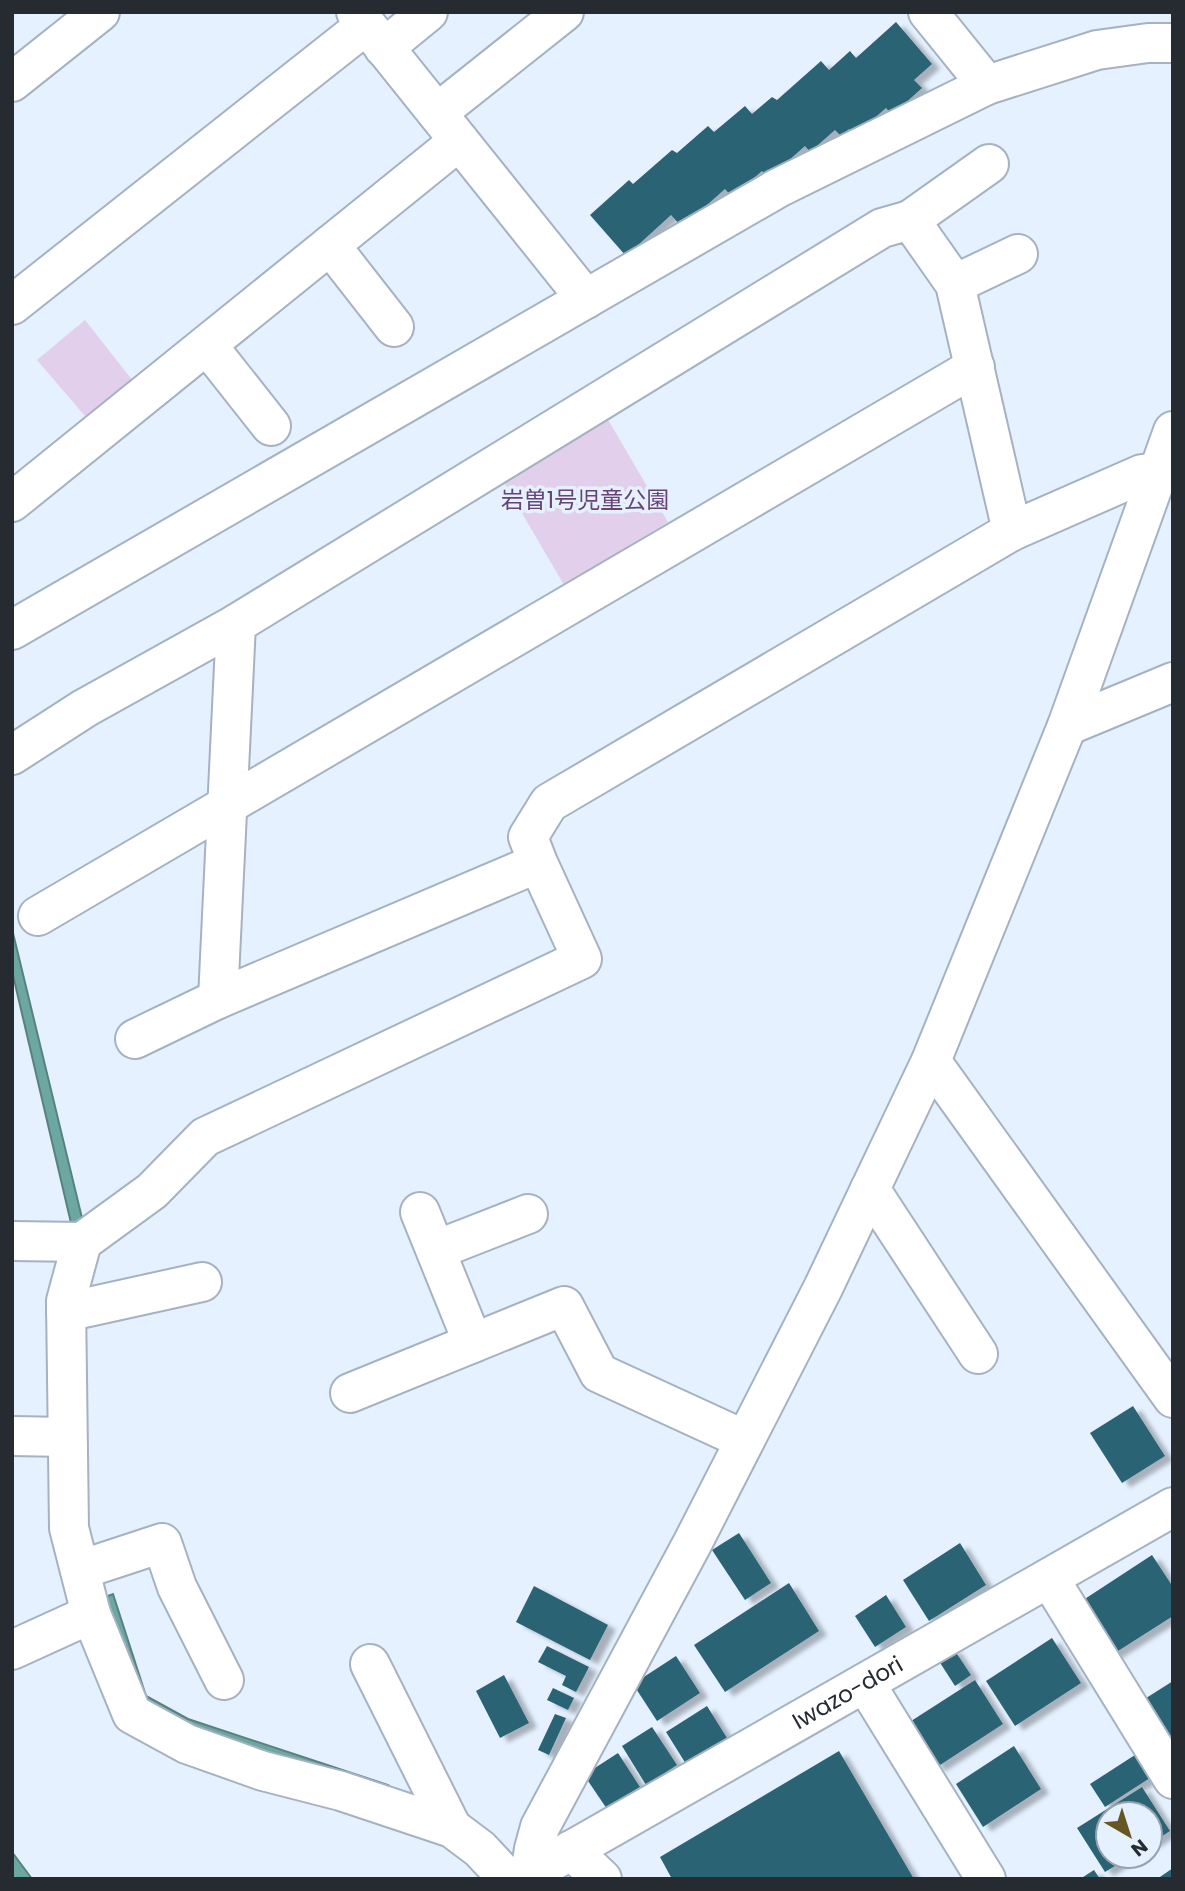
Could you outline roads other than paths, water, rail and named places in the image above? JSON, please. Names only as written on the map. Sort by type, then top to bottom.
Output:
[{"type":"street","points":[[12,82],[100,12]]},
{"type":"street","points":[[12,305],[369,28],[428,12]]},
{"type":"street","points":[[12,502],[330,245],[564,12]]},
{"type":"street","points":[[928,12],[987,85]]},
{"type":"street","points":[[369,28],[586,299]]},
{"type":"street","points":[[12,630],[778,188],[987,85],[1097,50],[1148,43],[1173,43]]},
{"type":"street","points":[[12,755],[85,708],[236,624],[883,228],[910,220],[989,164]]},
{"type":"street","points":[[910,220],[955,284],[1013,531]]},
{"type":"street","points":[[330,245],[394,327]]},
{"type":"street","points":[[955,284],[1018,254]]},
{"type":"street","points":[[206,345],[271,426]]},
{"type":"street","points":[[37,916],[975,367]]},
{"type":"street","points":[[82,1242],[66,1301],[69,1528],[91,1614],[132,1714],[187,1744],[262,1771],[341,1791],[452,1828],[520,1877],[534,1849],[540,1827],[692,1544],[823,1288],[932,1061],[1067,726],[1173,431]]},
{"type":"street","points":[[12,1241],[82,1242],[152,1191],[205,1137],[582,960],[528,838],[549,803],[1013,531],[1142,474],[1159,472]]},
{"type":"street","points":[[218,999],[236,624]]},
{"type":"street","points":[[1067,726],[1173,682]]},
{"type":"street","points":[[135,1039],[218,999],[538,863]]},
{"type":"street","points":[[932,1061],[1167,1377]]},
{"type":"street","points":[[870,1189],[978,1354]]},
{"type":"street","points":[[420,1212],[473,1343]]},
{"type":"street","points":[[436,1250],[528,1214]]},
{"type":"street","points":[[66,1312],[202,1282]]},
{"type":"street","points":[[350,1393],[564,1306],[599,1373],[745,1440]]},
{"type":"street","points":[[12,1436],[67,1437]]},
{"type":"street","name":"Iwazo-dori","points":[[520,1877],[1173,1507]]},
{"type":"street","points":[[80,1570],[162,1543],[177,1587],[224,1679]]},
{"type":"street","points":[[1049,1578],[1173,1779]]},
{"type":"street","points":[[12,1650],[91,1614]]},
{"type":"street","points":[[370,1664],[452,1828]]},
{"type":"street","points":[[865,1683],[986,1879]]},
{"type":"street","points":[[571,1850],[602,1879]]},
{"type":"park label","name":"岩曽1号児童公園","points":[[585,500]]}]
